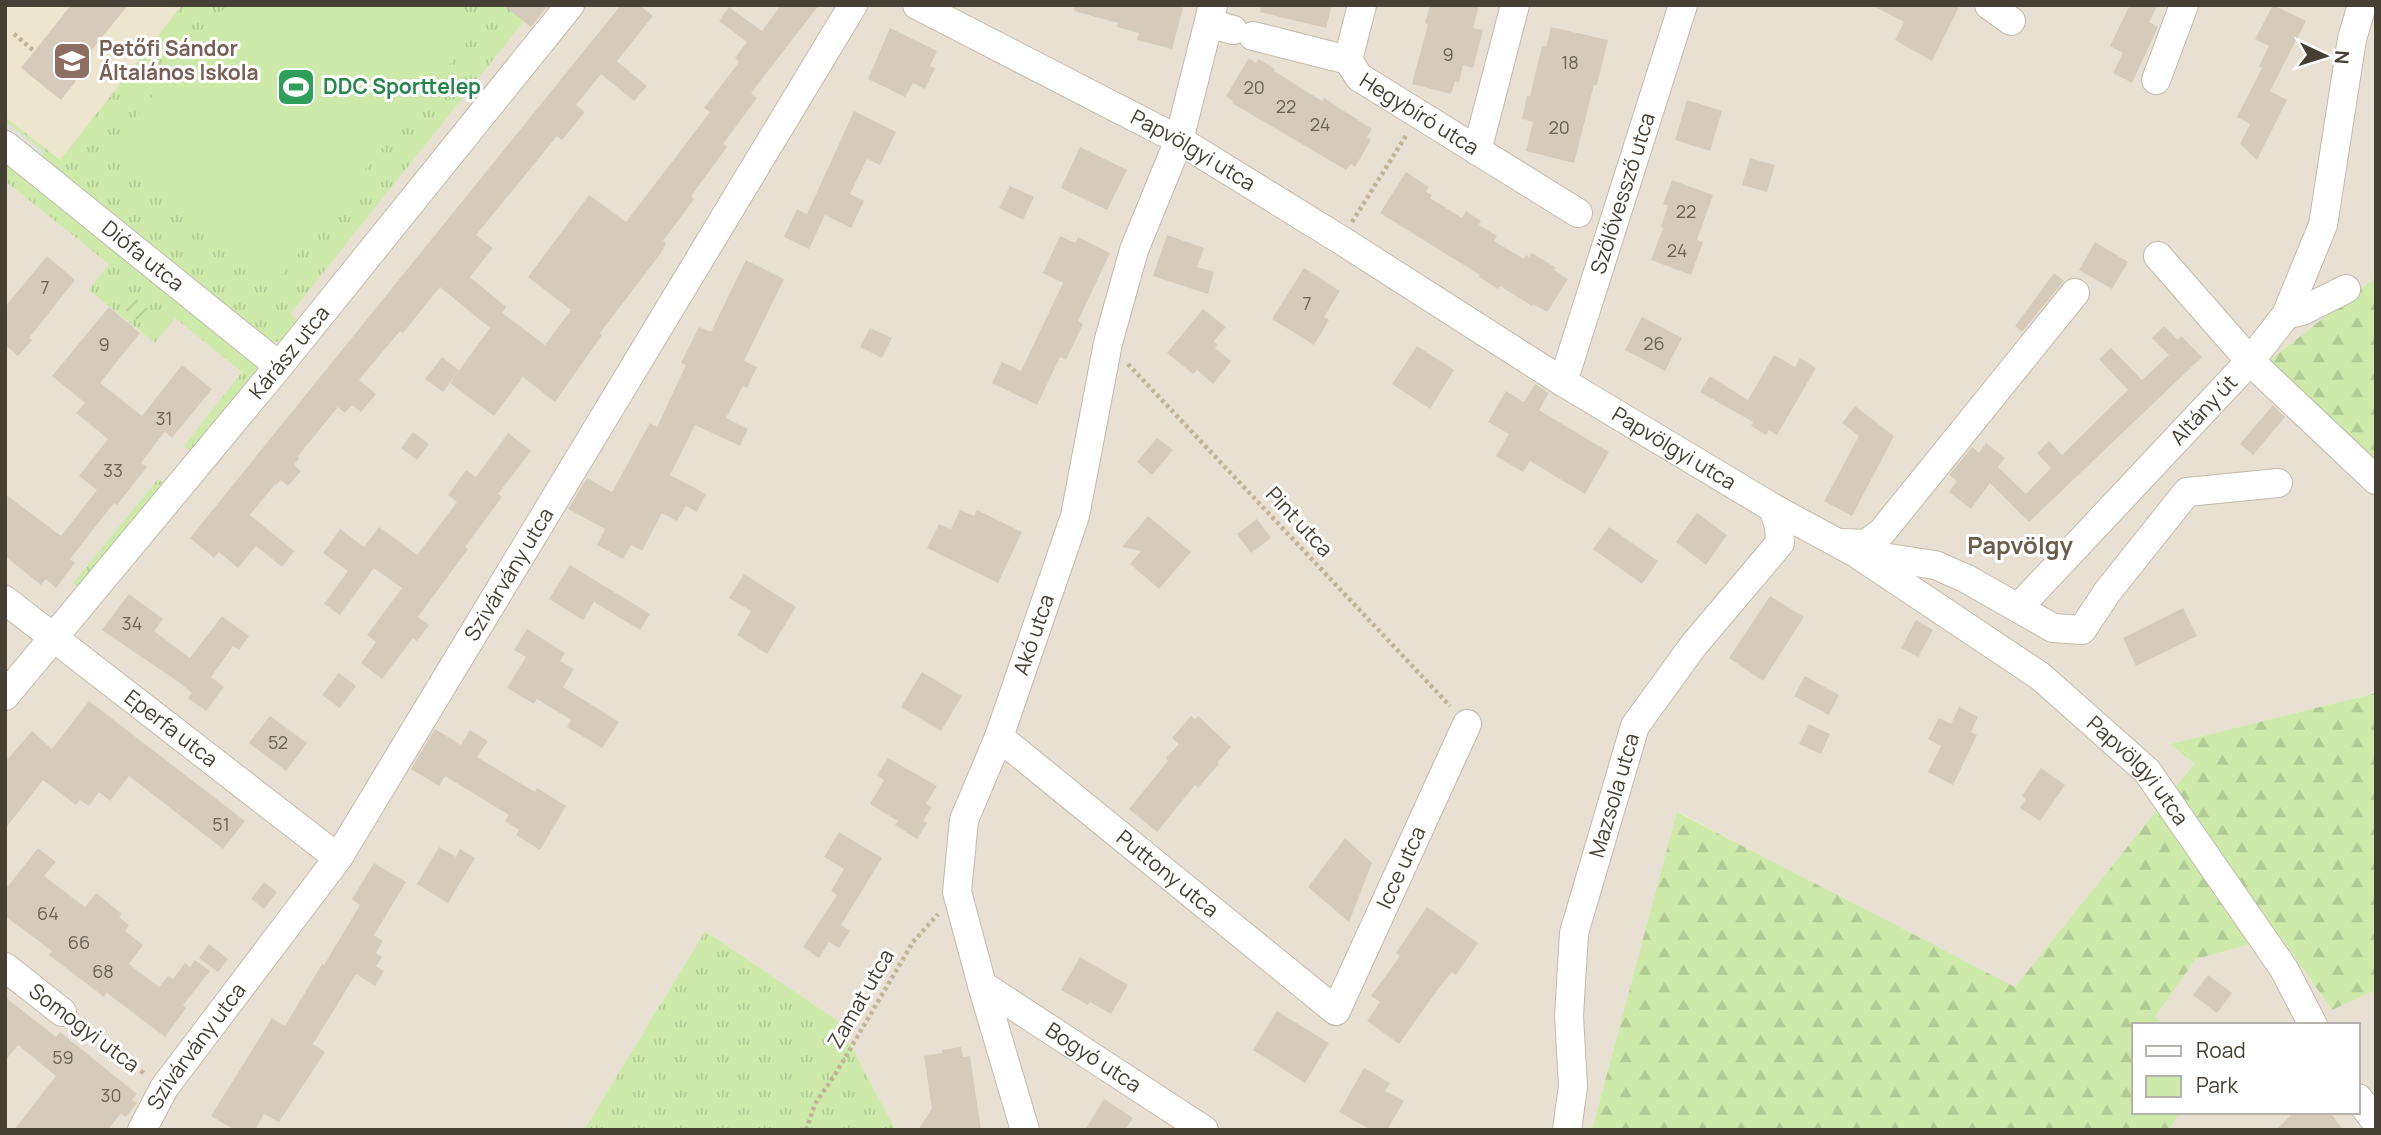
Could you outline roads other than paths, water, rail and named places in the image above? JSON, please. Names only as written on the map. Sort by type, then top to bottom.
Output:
[{"type":"street","name":"Kárász utca","points":[[5,696],[279,366],[570,5]]},
{"type":"street","name":"Szivárvány utca","points":[[142,1130],[163,1088],[338,858],[853,5]]},
{"type":"street","name":"Papvölgyi utca","points":[[918,5],[1179,141],[1563,382],[1773,508],[1846,548],[2040,676],[2147,771],[2284,969],[2313,1023]]},
{"type":"street","points":[[1348,60],[1362,5]]},
{"type":"street","points":[[1477,151],[1515,5]]},
{"type":"street","name":"Szőlővessző utca","points":[[1563,382],[1683,5]]},
{"type":"street","points":[[2156,80],[2184,5]]},
{"type":"street","name":"Altány út","points":[[2018,608],[2250,362],[2286,315],[2323,225],[2353,39],[2362,5]]},
{"type":"street","name":"Akó utca","points":[[1025,1130],[957,892],[964,820],[999,737],[1075,516],[1108,342],[1134,250],[1227,24]]},
{"type":"street","name":"Hegybíró utca","points":[[1227,24],[1348,60],[1359,78],[1578,213]]},
{"type":"street","name":"Diófa utca","points":[[5,145],[279,366]]},
{"type":"street","points":[[2158,256],[2250,362],[2376,480]]},
{"type":"street","points":[[2286,315],[2302,311],[2346,289]]},
{"type":"street","points":[[1846,548],[1866,544],[1882,532],[2075,293]]},
{"type":"street","points":[[2157,460],[2187,492]]},
{"type":"street","points":[[1846,548],[1935,565],[2053,628],[2082,630],[2108,591],[2187,492],[2278,483]]},
{"type":"street","name":"Mazsola utca","points":[[1567,1130],[1573,1086],[1569,1016],[1574,933],[1635,726],[1693,646],[1780,543],[1779,526],[1773,508]]},
{"type":"street","name":"Eperfa utca","points":[[5,600],[338,858]]},
{"type":"street","name":"Icce utca","points":[[1336,1011],[1467,724]]},
{"type":"street","name":"Puttony utca","points":[[999,737],[1336,1011]]},
{"type":"street","name":"Somogyi utca","points":[[5,967],[62,1012]]},
{"type":"street","name":"Bogyó utca","points":[[982,985],[1203,1130]]},
{"type":"street","points":[[2360,1101],[2376,1122]]},
{"type":"place","name":"Petőfi Sándor Általános Iskola","points":[[72,61]]},
{"type":"place","name":"DDC Sporttelep","points":[[296,87]]},
{"type":"district","name":"Papvölgy","points":[[2020,546]]}]
